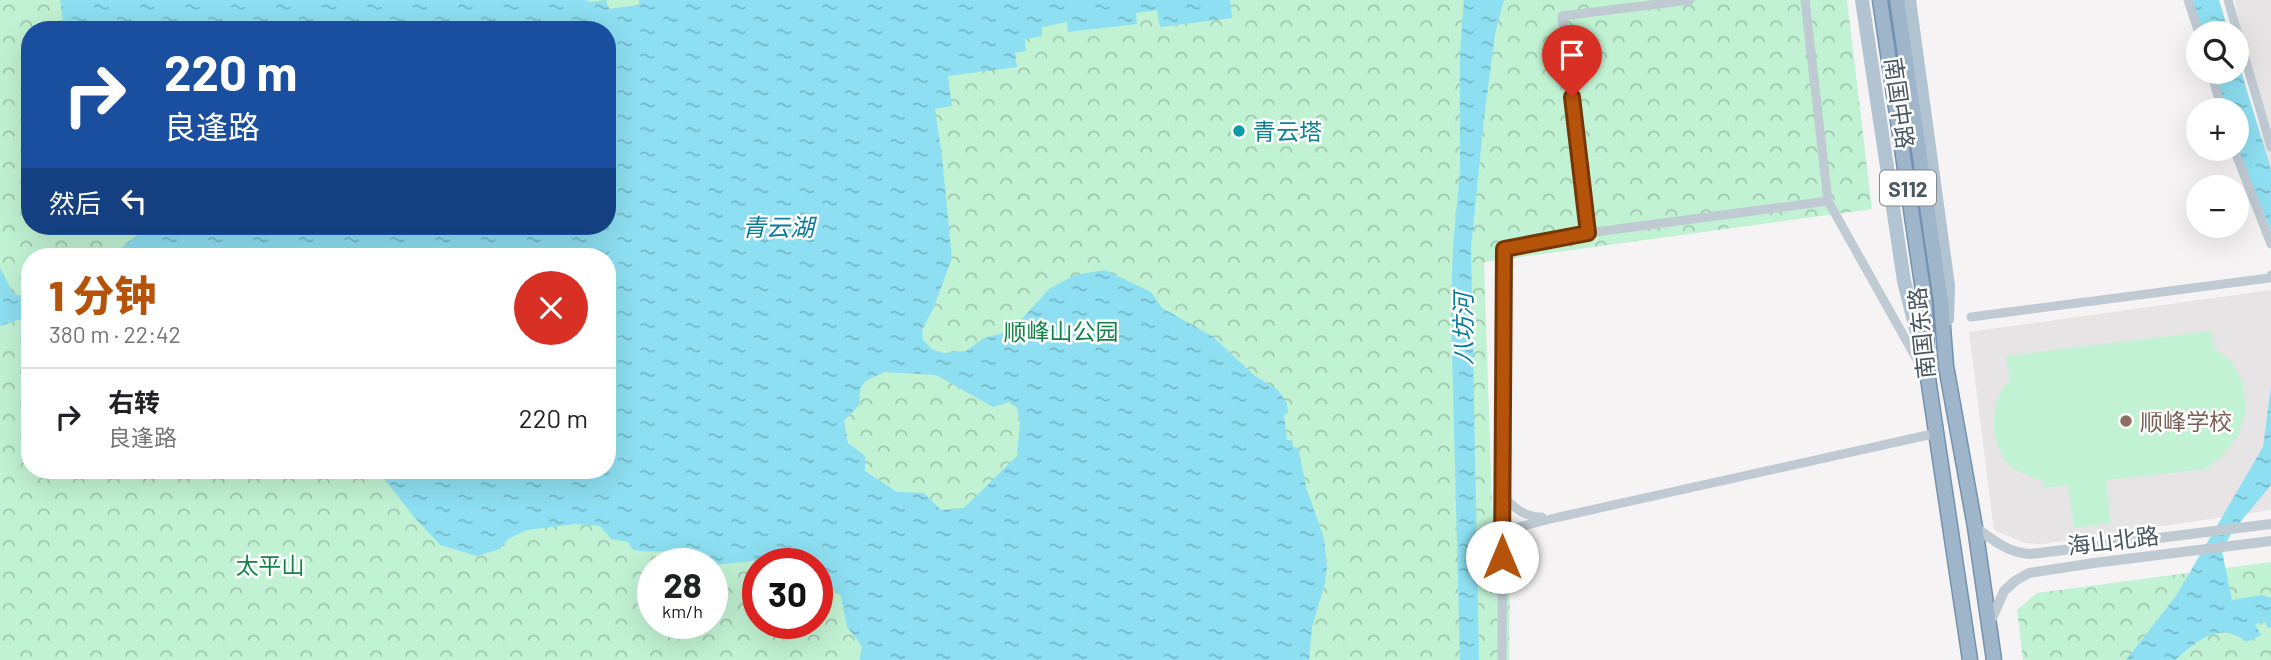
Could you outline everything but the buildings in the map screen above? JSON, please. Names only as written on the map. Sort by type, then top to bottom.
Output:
[{"type":"highway","name":"南国东路","points":[[1880,0],[1925,304],[1928,378],[1970,660]]},
{"type":"highway","name":"南国东路","points":[[1897,0],[1941,302],[1946,366],[1975,527],[1994,660]]},
{"type":"main road","name":"南国中路","points":[[1862,0],[1904,281],[1928,378]]},
{"type":"main road","name":"南国中路","points":[[1909,0],[1948,286],[1946,366]]},
{"type":"street","points":[[1588,233],[1562,16],[1690,0]]},
{"type":"street","points":[[1805,0],[1828,201],[1928,378]]},
{"type":"street","points":[[2188,0],[2195,21]]},
{"type":"street","points":[[2228,0],[2271,147]]},
{"type":"street","points":[[2260,115],[2271,113]]},
{"type":"street","points":[[2239,161],[2271,244]]},
{"type":"street","points":[[1502,660],[1504,249],[1588,233],[1828,201]]},
{"type":"street","points":[[1971,317],[2269,278],[2271,275]]},
{"type":"street","points":[[1502,531],[1937,433]]},
{"type":"street","points":[[1503,495],[1511,506],[1533,517],[1559,517]]},
{"type":"street","name":"海山北路","points":[[1975,527],[2017,554],[2031,554],[2271,524]]},
{"type":"street","name":"海山北路","points":[[1989,625],[2004,591],[2029,573],[2271,541]]},
{"type":"shaded area","points":[[2235,0],[2271,0],[2271,182],[2249,71],[2249,21],[2239,21]]},
{"type":"shaded area","name":"顺峰学校","points":[[2271,290],[2271,510],[2042,544],[2025,543],[1994,530],[1969,332]]},
{"type":"green space","name":"顺峰山公园","points":[[0,0],[1847,0],[1872,209],[1484,262],[1492,506],[1496,524],[1524,532],[1510,549],[1509,660],[0,660]]},
{"type":"green space","points":[[2211,331],[2214,348],[2233,363],[2243,383],[2246,409],[2239,434],[2223,455],[2206,469],[2106,480],[2111,523],[2074,528],[2068,485],[2044,488],[2043,481],[2016,469],[2003,456],[1996,438],[1994,420],[2000,393],[2010,379],[2006,356]]},
{"type":"green space","points":[[2271,562],[2271,660],[2023,660],[2017,610],[2037,593]]},
{"type":"water","name":"青云湖","points":[[60,0],[606,0],[608,9],[639,5],[639,0],[1230,0],[1232,18],[1160,27],[1157,10],[1136,13],[1137,24],[1068,32],[1067,22],[1042,27],[1042,36],[1025,39],[1026,51],[1015,53],[1017,67],[948,76],[952,106],[935,109],[952,258],[934,307],[922,330],[923,340],[933,350],[945,353],[966,351],[984,338],[1011,331],[1049,289],[1075,275],[1105,270],[1151,292],[1162,308],[1212,336],[1255,376],[1278,390],[1287,404],[1288,413],[1284,415],[1287,440],[1292,440],[1293,447],[1298,448],[1307,490],[1324,538],[1327,567],[1312,627],[1309,660],[860,660],[862,646],[847,627],[841,596],[833,589],[833,548],[742,548],[742,562],[728,564],[728,548],[633,550],[628,542],[611,539],[600,526],[575,524],[527,530],[508,539],[500,549],[477,556],[440,545],[384,479],[616,479],[616,248],[121,248],[136,235],[616,235],[616,21],[63,21]],"holes":[[[885,372],[936,375],[993,407],[1009,402],[1017,408],[1020,424],[1017,456],[964,508],[941,510],[924,493],[897,492],[865,471],[865,456],[848,443],[844,421],[860,404],[862,386]]]},
{"type":"water","name":"八坊河","points":[[1464,0],[1504,0],[1495,34],[1471,248],[1479,660],[1460,660],[1451,312],[1453,246],[1460,171],[1460,52]]},
{"type":"water","points":[[2191,0],[2219,0],[2225,21],[2198,21]]},
{"type":"water","points":[[2218,84],[2245,84],[2271,169],[2271,231],[2243,161],[2249,161],[2249,98],[2222,98]]},
{"type":"water","points":[[0,268],[13,293],[21,296],[21,319],[0,326]]},
{"type":"water","points":[[2271,387],[2271,485],[2232,532],[2222,551],[2232,600],[2262,595],[2271,598],[2271,627],[2268,628],[2265,622],[2255,624],[2261,635],[2247,642],[2227,633],[2209,636],[2175,660],[2126,660],[2176,596],[2263,447]]},
{"type":"place","name":"青云塔","points":[[1239,131]]},
{"type":"place","name":"顺峰学校","points":[[2126,421]]},
{"type":"route","points":[[1502,557],[1504,249],[1588,233],[1572,97]]},
{"type":"park label","name":"太平山","points":[[270,565]]}]
